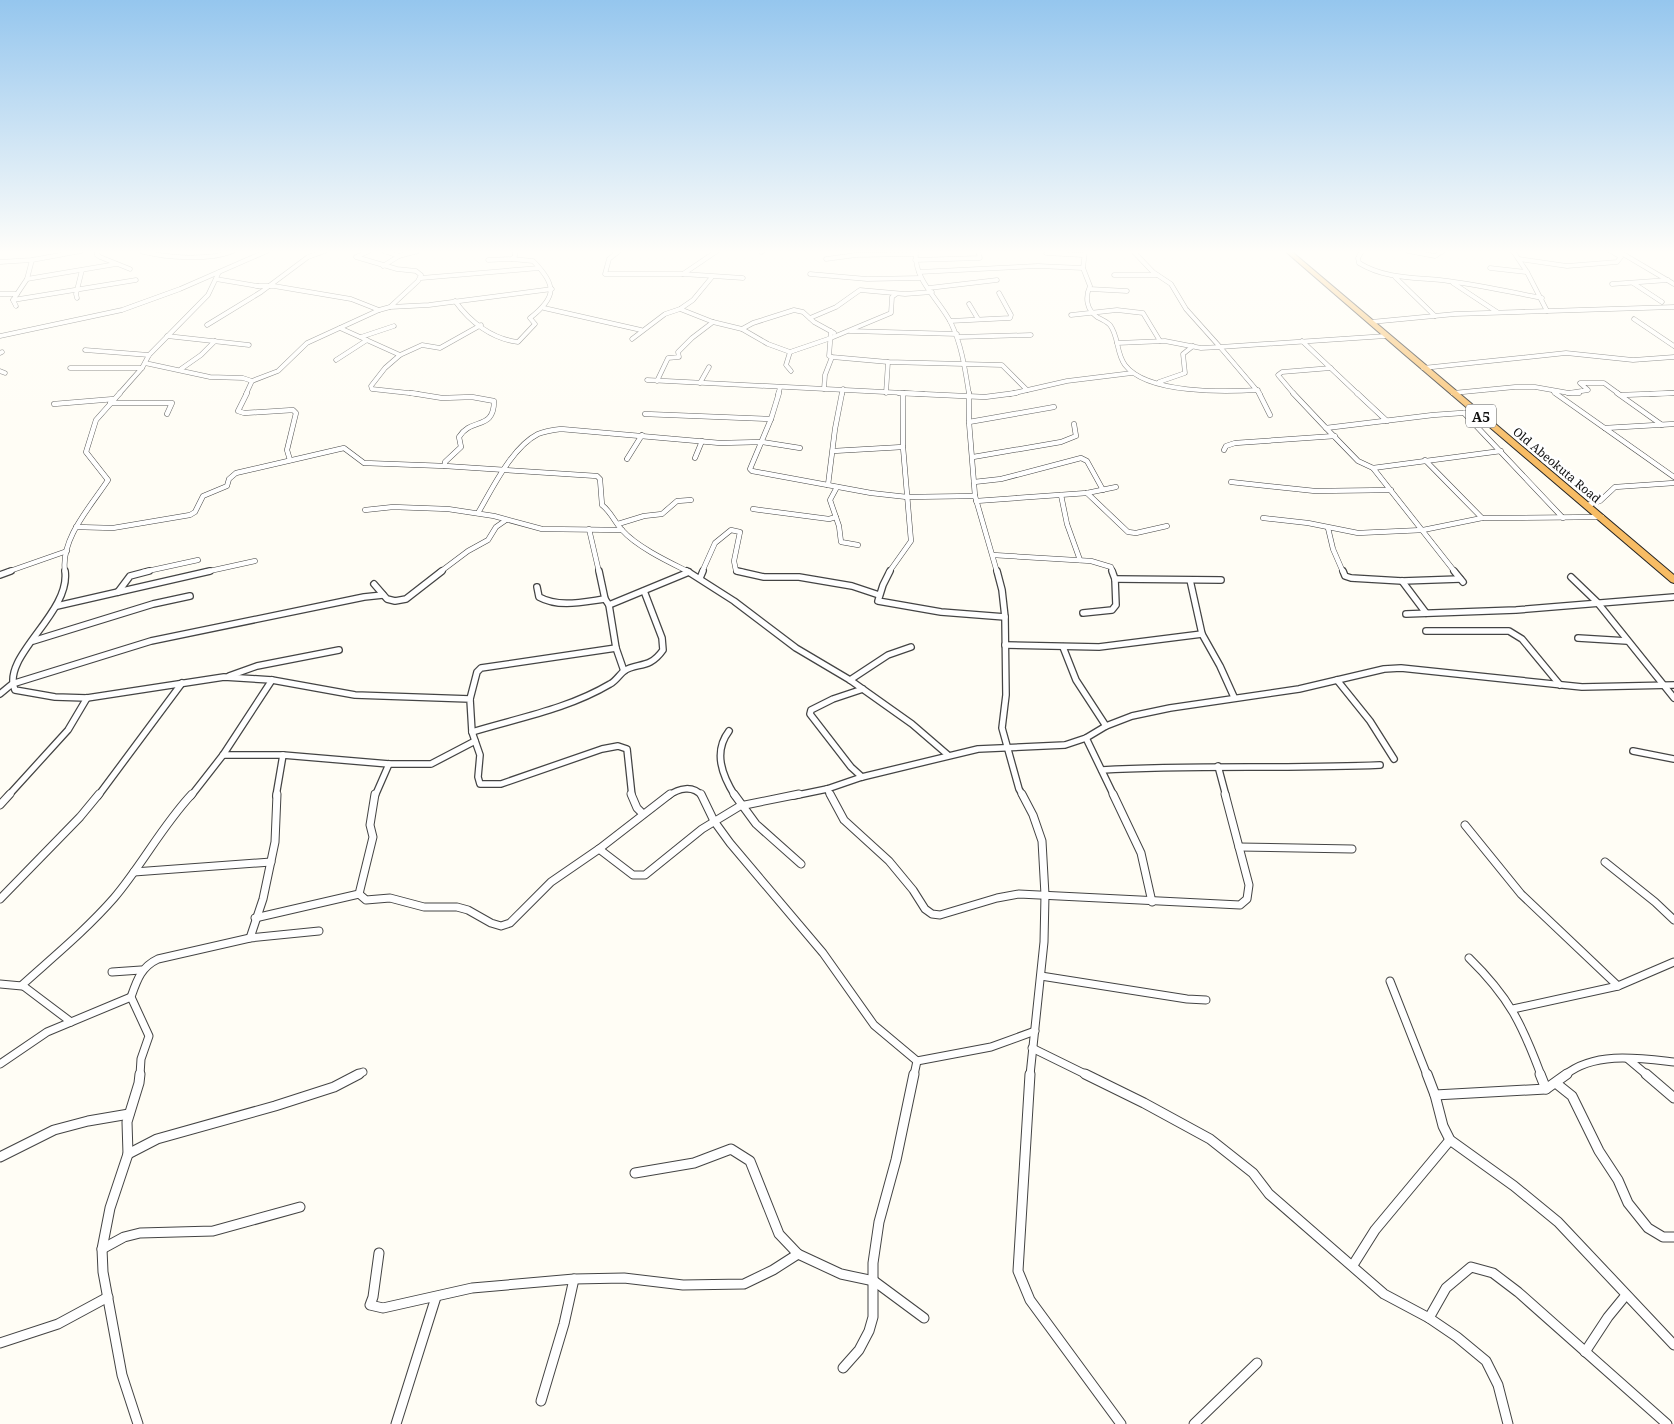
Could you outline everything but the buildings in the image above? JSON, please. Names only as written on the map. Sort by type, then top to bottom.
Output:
[{"type":"highway","name":"Old Abeokuta Road","points":[[1366,317],[1674,580]]},
{"type":"street","points":[[0,336],[87,317]]},
{"type":"street","points":[[186,317],[149,355],[142,368],[96,420],[90,432],[86,452],[95,466],[105,474],[108,480],[76,527],[64,564],[66,578],[64,592],[57,606],[15,665],[12,684],[15,690],[28,693],[54,697],[87,698],[224,677],[257,666],[339,650]]},
{"type":"street","points":[[207,325],[219,317]]},
{"type":"street","points":[[145,363],[181,369],[197,375],[252,381],[278,371],[307,342],[363,317]]},
{"type":"street","points":[[469,317],[494,336],[518,342],[535,324],[531,317]]},
{"type":"street","points":[[586,317],[641,330]]},
{"type":"street","points":[[632,338],[660,317]]},
{"type":"street","points":[[701,317],[742,329],[768,344],[790,352],[831,338],[880,317]]},
{"type":"street","points":[[742,329],[770,317]]},
{"type":"street","points":[[948,317],[957,336],[965,364],[970,397],[969,422],[976,498],[1002,590],[1005,617],[1006,695],[1002,728],[1006,748],[1019,789],[1033,815],[1042,841],[1045,895],[1044,942],[1032,1048],[1019,1226],[1018,1271],[1030,1300],[1121,1424]]},
{"type":"street","points":[[950,321],[1010,317]]},
{"type":"street","points":[[1099,317],[1110,326],[1117,343],[1119,357],[1132,373],[1159,382],[1208,391],[1258,390]]},
{"type":"street","points":[[1145,317],[1160,341]]},
{"type":"street","points":[[1194,317],[1258,390],[1270,415]]},
{"type":"street","points":[[1371,322],[1419,317]]},
{"type":"street","points":[[810,318],[838,335]]},
{"type":"street","points":[[1634,320],[1674,346]]},
{"type":"street","points":[[657,381],[668,358],[679,357],[678,352],[692,338],[713,322]]},
{"type":"street","points":[[361,337],[394,326]]},
{"type":"street","points":[[445,466],[445,462],[461,447],[459,438],[462,433],[487,421],[494,414],[496,411],[494,401],[472,397],[442,398],[372,389],[371,386],[385,368],[400,355],[422,345],[440,348],[481,326]]},
{"type":"street","points":[[340,328],[400,355]]},
{"type":"street","points":[[848,331],[957,336],[1032,335]]},
{"type":"street","points":[[824,389],[825,375],[832,357],[830,356],[832,332]]},
{"type":"street","points":[[167,336],[249,345]]},
{"type":"street","points":[[1117,343],[1160,341],[1193,346],[1220,347],[1386,336]]},
{"type":"street","points":[[336,360],[367,340]]},
{"type":"street","points":[[181,369],[201,355],[215,341]]},
{"type":"street","points":[[1302,341],[1387,422]]},
{"type":"street","points":[[1159,382],[1185,373],[1183,354],[1193,346]]},
{"type":"street","points":[[85,350],[149,355]]},
{"type":"street","points":[[790,352],[786,364],[791,371]]},
{"type":"street","points":[[1423,368],[1486,364],[1566,353],[1633,360],[1674,357]]},
{"type":"street","points":[[832,357],[888,362],[1006,366],[1027,390]]},
{"type":"street","points":[[886,393],[888,362]]},
{"type":"street","points":[[155,368],[164,366]]},
{"type":"street","points":[[700,383],[709,366]]},
{"type":"street","points":[[70,368],[142,368]]},
{"type":"street","points":[[1328,528],[1345,576],[1402,581],[1461,581],[1424,530],[1373,468],[1358,460],[1280,379],[1278,374],[1282,372],[1331,368]]},
{"type":"street","points":[[648,380],[970,397],[1006,396],[1059,383],[1113,378],[1132,373]]},
{"type":"street","points":[[252,381],[238,411],[244,413],[293,410],[296,413],[287,450],[290,460]]},
{"type":"street","points":[[1453,392],[1535,387],[1554,392],[1586,392],[1588,390],[1580,383],[1599,382],[1622,395],[1662,425]]},
{"type":"street","points":[[780,388],[771,419],[750,469],[752,471],[837,487],[907,497],[976,498],[1088,493],[1116,487]]},
{"type":"street","points":[[828,485],[835,429],[843,389]]},
{"type":"street","points":[[1554,392],[1674,477]]},
{"type":"street","points":[[903,393],[903,447],[911,541],[909,548],[897,561],[887,577],[878,601],[941,612],[1005,617]]},
{"type":"street","points":[[1622,395],[1674,393]]},
{"type":"street","points":[[54,404],[114,399]]},
{"type":"street","points":[[110,403],[172,403],[167,414]]},
{"type":"street","points":[[969,422],[1054,407]]},
{"type":"street","points":[[1326,428],[1433,415],[1476,412]]},
{"type":"street","points":[[1464,413],[1501,451],[1532,489],[1563,518]]},
{"type":"street","points":[[645,414],[771,419]]},
{"type":"street","points":[[973,457],[1061,442],[1076,436],[1074,424]]},
{"type":"street","points":[[1605,428],[1674,424]]},
{"type":"street","points":[[478,513],[517,450],[534,436],[544,432],[562,429],[702,441],[762,442],[800,448]]},
{"type":"street","points":[[626,459],[642,435]]},
{"type":"street","points":[[1224,450],[1226,446],[1235,443],[1335,436]]},
{"type":"street","points":[[695,458],[702,441]]},
{"type":"street","points":[[833,451],[903,447]]},
{"type":"street","points":[[76,527],[113,528],[190,515],[195,512],[198,502],[206,492],[227,486],[228,479],[236,473],[344,448],[348,449],[357,460],[364,463],[506,469],[598,476],[600,479],[602,505],[610,511],[622,530],[654,554],[700,578],[734,601],[796,648],[850,680],[912,724],[948,755]]},
{"type":"street","points":[[1373,468],[1501,451]]},
{"type":"street","points":[[974,482],[1001,479],[1081,458],[1087,460],[1103,490]]},
{"type":"street","points":[[1425,460],[1482,518]]},
{"type":"street","points":[[1231,482],[1315,491],[1391,490]]},
{"type":"street","points":[[1588,505],[1600,501],[1615,487],[1674,483]]},
{"type":"street","points":[[837,487],[830,500],[841,542],[858,545]]},
{"type":"street","points":[[1088,493],[1128,532],[1136,533],[1167,526]]},
{"type":"street","points":[[1061,494],[1066,524],[1080,560]]},
{"type":"street","points":[[618,524],[644,516],[662,514],[677,501],[691,500]]},
{"type":"street","points":[[365,510],[375,508],[429,508],[478,513],[546,529],[622,530]]},
{"type":"street","points":[[753,509],[829,519],[836,517]]},
{"type":"street","points":[[1263,518],[1308,523],[1358,533],[1424,530],[1482,518],[1602,518]]},
{"type":"street","points":[[374,584],[389,601],[396,603],[406,599],[468,551],[488,540],[496,527],[506,520]]},
{"type":"street","points":[[589,529],[605,599],[609,604],[616,648],[624,671]]},
{"type":"street","points":[[700,578],[715,543],[731,530],[740,532],[740,540],[734,553],[733,564],[736,571],[764,577],[784,576],[817,580],[852,586],[879,595]]},
{"type":"street","points":[[0,575],[68,551]]},
{"type":"street","points":[[993,555],[1080,560],[1111,567],[1115,579],[1116,606],[1112,610],[1084,613]]},
{"type":"street","points":[[118,592],[130,576],[198,560]]},
{"type":"street","points":[[57,606],[255,561]]},
{"type":"street","points":[[609,604],[689,572]]},
{"type":"street","points":[[1571,576],[1597,602],[1674,698]]},
{"type":"street","points":[[1115,579],[1221,580]]},
{"type":"street","points":[[1190,580],[1202,634],[1220,666],[1234,697]]},
{"type":"street","points":[[1402,581],[1426,613]]},
{"type":"street","points":[[537,587],[539,597],[548,601],[563,603],[605,599]]},
{"type":"street","points":[[472,732],[570,703],[618,680],[624,671],[647,664],[658,657],[663,650],[662,638],[644,591]]},
{"type":"street","points":[[0,694],[12,684],[152,642],[364,597],[383,595]]},
{"type":"street","points":[[33,641],[154,604],[190,596]]},
{"type":"street","points":[[1406,614],[1578,606],[1597,602],[1674,597]]},
{"type":"street","points":[[1426,631],[1509,631],[1515,633],[1522,638],[1560,684]]},
{"type":"street","points":[[1005,645],[1099,647],[1202,634]]},
{"type":"street","points":[[1578,638],[1627,641]]},
{"type":"street","points":[[850,680],[888,655],[911,647]]},
{"type":"street","points":[[1063,647],[1076,680],[1106,726]]},
{"type":"street","points":[[616,648],[481,668],[477,672],[470,699],[472,732],[480,755],[478,777],[480,784],[490,785],[521,777],[602,749],[618,746],[628,749],[631,794],[635,808],[643,814]]},
{"type":"street","points":[[599,849],[633,875],[645,875],[652,871],[676,848],[714,821],[740,806],[827,789],[862,777],[978,749],[1066,745],[1086,738],[1106,726],[1132,716],[1234,697],[1299,689],[1384,669],[1401,668],[1582,687],[1674,685]]},
{"type":"street","points":[[224,677],[272,680],[356,695],[470,699]]},
{"type":"street","points":[[22,986],[93,921],[134,872],[177,810],[200,785],[222,755],[272,680]]},
{"type":"street","points":[[1337,680],[1370,721],[1394,759]]},
{"type":"street","points":[[0,899],[80,817],[103,790],[182,683]]},
{"type":"street","points":[[862,777],[851,767],[810,714],[811,710],[833,699],[863,689]]},
{"type":"street","points":[[0,805],[68,730],[87,698]]},
{"type":"street","points":[[729,731],[724,737],[718,757],[728,786],[740,806],[761,831],[800,864]]},
{"type":"street","points":[[1086,738],[1141,853],[1152,902]]},
{"type":"street","points":[[222,755],[283,755],[389,764],[431,764],[476,742]]},
{"type":"street","points":[[1633,751],[1674,759]]},
{"type":"street","points":[[250,938],[263,899],[275,842],[275,804],[283,755]]},
{"type":"street","points":[[256,918],[358,894],[362,888],[373,837],[370,825],[376,794],[389,764]]},
{"type":"street","points":[[1102,770],[1150,766],[1337,768],[1380,765]]},
{"type":"street","points":[[827,789],[844,820],[890,861],[914,890],[925,909],[932,914],[940,915],[997,898],[1019,894],[1240,905],[1245,903],[1248,897],[1248,885],[1218,766]]},
{"type":"street","points":[[358,894],[366,900],[390,898],[424,907],[457,907],[468,910],[491,923],[501,926],[510,923],[551,882],[599,849],[643,814],[672,793],[682,788],[690,788],[701,794],[714,821],[730,843],[824,952],[874,1025],[917,1061],[966,1054],[1009,1044],[1035,1031]]},
{"type":"street","points":[[1465,825],[1521,894],[1618,986]]},
{"type":"street","points":[[1239,847],[1352,849]]},
{"type":"street","points":[[134,872],[271,862]]},
{"type":"street","points":[[1605,862],[1655,902],[1674,920]]},
{"type":"street","points":[[138,1424],[122,1376],[103,1272],[102,1249],[110,1208],[128,1154],[127,1122],[139,1083],[141,1059],[148,1036],[131,997],[141,970],[149,962],[250,938],[318,931]]},
{"type":"street","points":[[1469,958],[1494,983],[1513,1009],[1530,1045],[1546,1089]]},
{"type":"street","points":[[1513,1009],[1618,986],[1674,962]]},
{"type":"street","points":[[112,972],[141,970]]},
{"type":"street","points":[[1040,976],[1144,993],[1206,1000]]},
{"type":"street","points":[[1390,981],[1435,1095],[1443,1126],[1450,1140],[1514,1186],[1558,1222],[1674,1345]]},
{"type":"street","points":[[0,984],[22,986],[71,1022]]},
{"type":"street","points":[[0,1064],[47,1032],[131,997]]},
{"type":"street","points":[[1032,1048],[1144,1103],[1210,1140],[1253,1173],[1269,1194],[1384,1294],[1429,1318],[1457,1337],[1486,1361],[1498,1385],[1507,1424]]},
{"type":"street","points":[[1435,1095],[1546,1089],[1557,1084],[1579,1066],[1597,1061],[1628,1058],[1674,1062]]},
{"type":"street","points":[[1628,1058],[1674,1098]]},
{"type":"street","points":[[843,1368],[859,1350],[869,1331],[873,1317],[873,1263],[879,1222],[896,1160],[917,1061]]},
{"type":"street","points":[[128,1154],[157,1139],[275,1106],[334,1087],[363,1072]]},
{"type":"street","points":[[1557,1084],[1572,1096],[1599,1151],[1618,1180],[1628,1203],[1648,1228],[1663,1237],[1674,1237]]},
{"type":"street","points":[[0,1157],[54,1130],[88,1120],[129,1114]]},
{"type":"street","points":[[1352,1265],[1375,1230],[1450,1140]]},
{"type":"street","points":[[636,1173],[694,1163],[732,1149],[750,1161],[779,1234],[798,1254],[841,1274],[874,1281],[924,1318]]},
{"type":"street","points":[[102,1249],[124,1237],[140,1233],[213,1231],[300,1207]]},
{"type":"street","points":[[379,1253],[374,1297],[370,1305],[382,1308],[472,1288],[574,1279],[624,1278],[682,1285],[744,1284],[773,1270],[798,1254]]},
{"type":"street","points":[[1429,1318],[1436,1298],[1451,1281],[1471,1267],[1493,1272],[1667,1424]]},
{"type":"street","points":[[541,1401],[564,1324],[574,1279]]},
{"type":"street","points":[[1586,1352],[1608,1317],[1626,1296]]},
{"type":"street","points":[[0,1343],[58,1324],[108,1297]]},
{"type":"street","points":[[396,1424],[436,1297]]},
{"type":"street","points":[[1194,1424],[1257,1363]]}]
